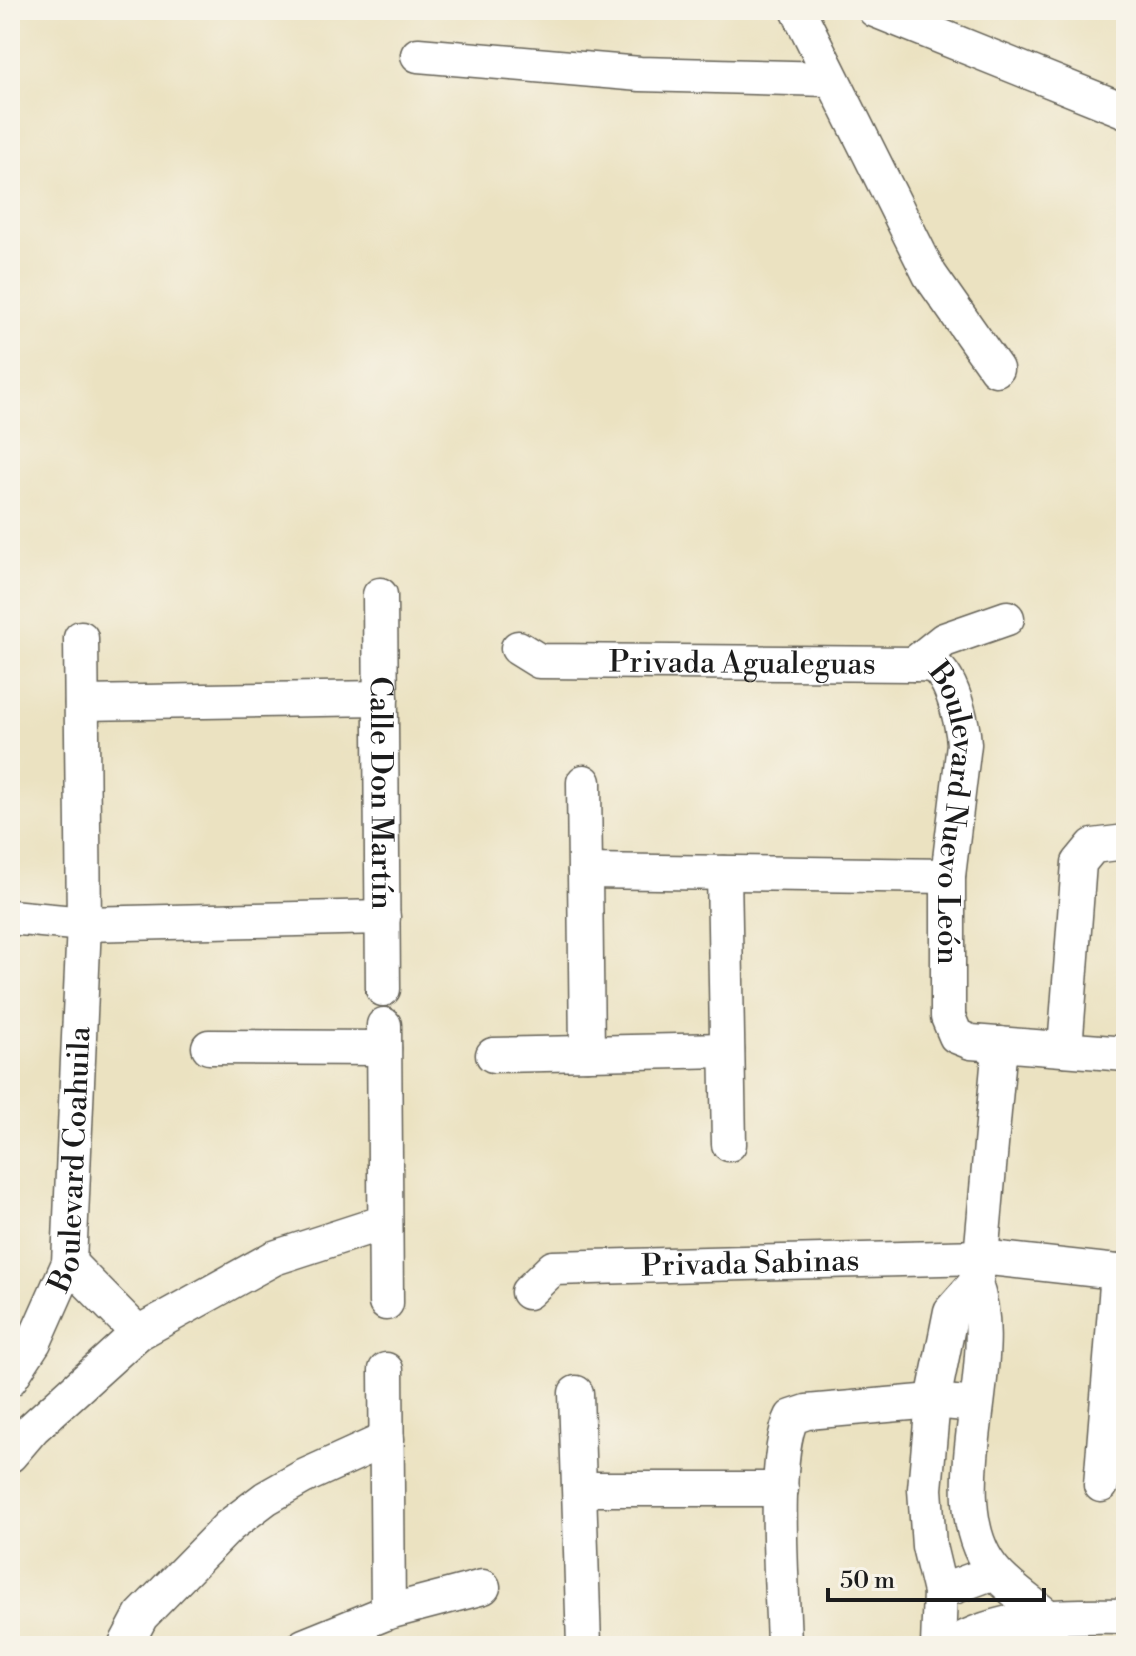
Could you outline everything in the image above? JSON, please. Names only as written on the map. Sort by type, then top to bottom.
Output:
[{"type":"street","points":[[798,10],[829,79],[930,275],[996,369]]},
{"type":"street","points":[[875,10],[1126,111]]},
{"type":"street","points":[[418,55],[640,74],[829,79]]},
{"type":"street","name":"Calle Don Martín","points":[[380,595],[383,989]]},
{"type":"street","name":"Privada Agualeguas","points":[[518,648],[539,661],[914,664],[944,640],[1007,618]]},
{"type":"street","name":"Boulevard Coahuila","points":[[10,1379],[34,1342],[69,1263],[84,924],[81,638]]},
{"type":"street","name":"Boulevard Nuevo León","points":[[914,664],[935,667],[945,676],[963,725],[964,744],[948,876],[948,1017],[956,1036],[971,1042],[1000,1044]]},
{"type":"street","points":[[82,703],[381,698]]},
{"type":"street","points":[[584,782],[587,1053]]},
{"type":"street","points":[[1065,1049],[1079,863],[1093,846],[1126,842]]},
{"type":"street","points":[[585,871],[948,876]]},
{"type":"street","points":[[724,873],[729,1144]]},
{"type":"street","points":[[10,917],[84,924],[383,917]]},
{"type":"street","points":[[209,1047],[384,1036],[386,1303]]},
{"type":"street","points":[[1047,1631],[994,1572],[973,1517],[970,1489],[985,1325],[978,1270],[1000,1044],[1126,1054]]},
{"type":"street","points":[[493,1055],[727,1050]]},
{"type":"street","points":[[10,1455],[22,1420],[138,1333],[274,1258],[385,1222]]},
{"type":"street","points":[[69,1263],[138,1333]]},
{"type":"street","name":"Privada Sabinas","points":[[528,1292],[553,1268],[1122,1272]]},
{"type":"street","points":[[938,1646],[940,1592],[929,1546],[925,1504],[933,1401],[951,1311],[978,1270]]},
{"type":"street","points":[[1101,1485],[1122,1272]]},
{"type":"street","points":[[386,1370],[388,1612]]},
{"type":"street","points":[[576,1393],[584,1646]]},
{"type":"street","points":[[784,1646],[781,1489],[784,1433],[792,1417],[807,1412],[933,1401],[976,1405]]},
{"type":"street","points":[[125,1646],[141,1616],[229,1526],[291,1484],[387,1439]]},
{"type":"street","points":[[581,1489],[781,1489]]},
{"type":"street","points":[[940,1592],[994,1572]]},
{"type":"street","points":[[304,1646],[388,1612],[483,1587]]},
{"type":"street","points":[[950,1646],[967,1635],[1013,1621],[1047,1631],[1126,1616]]}]
